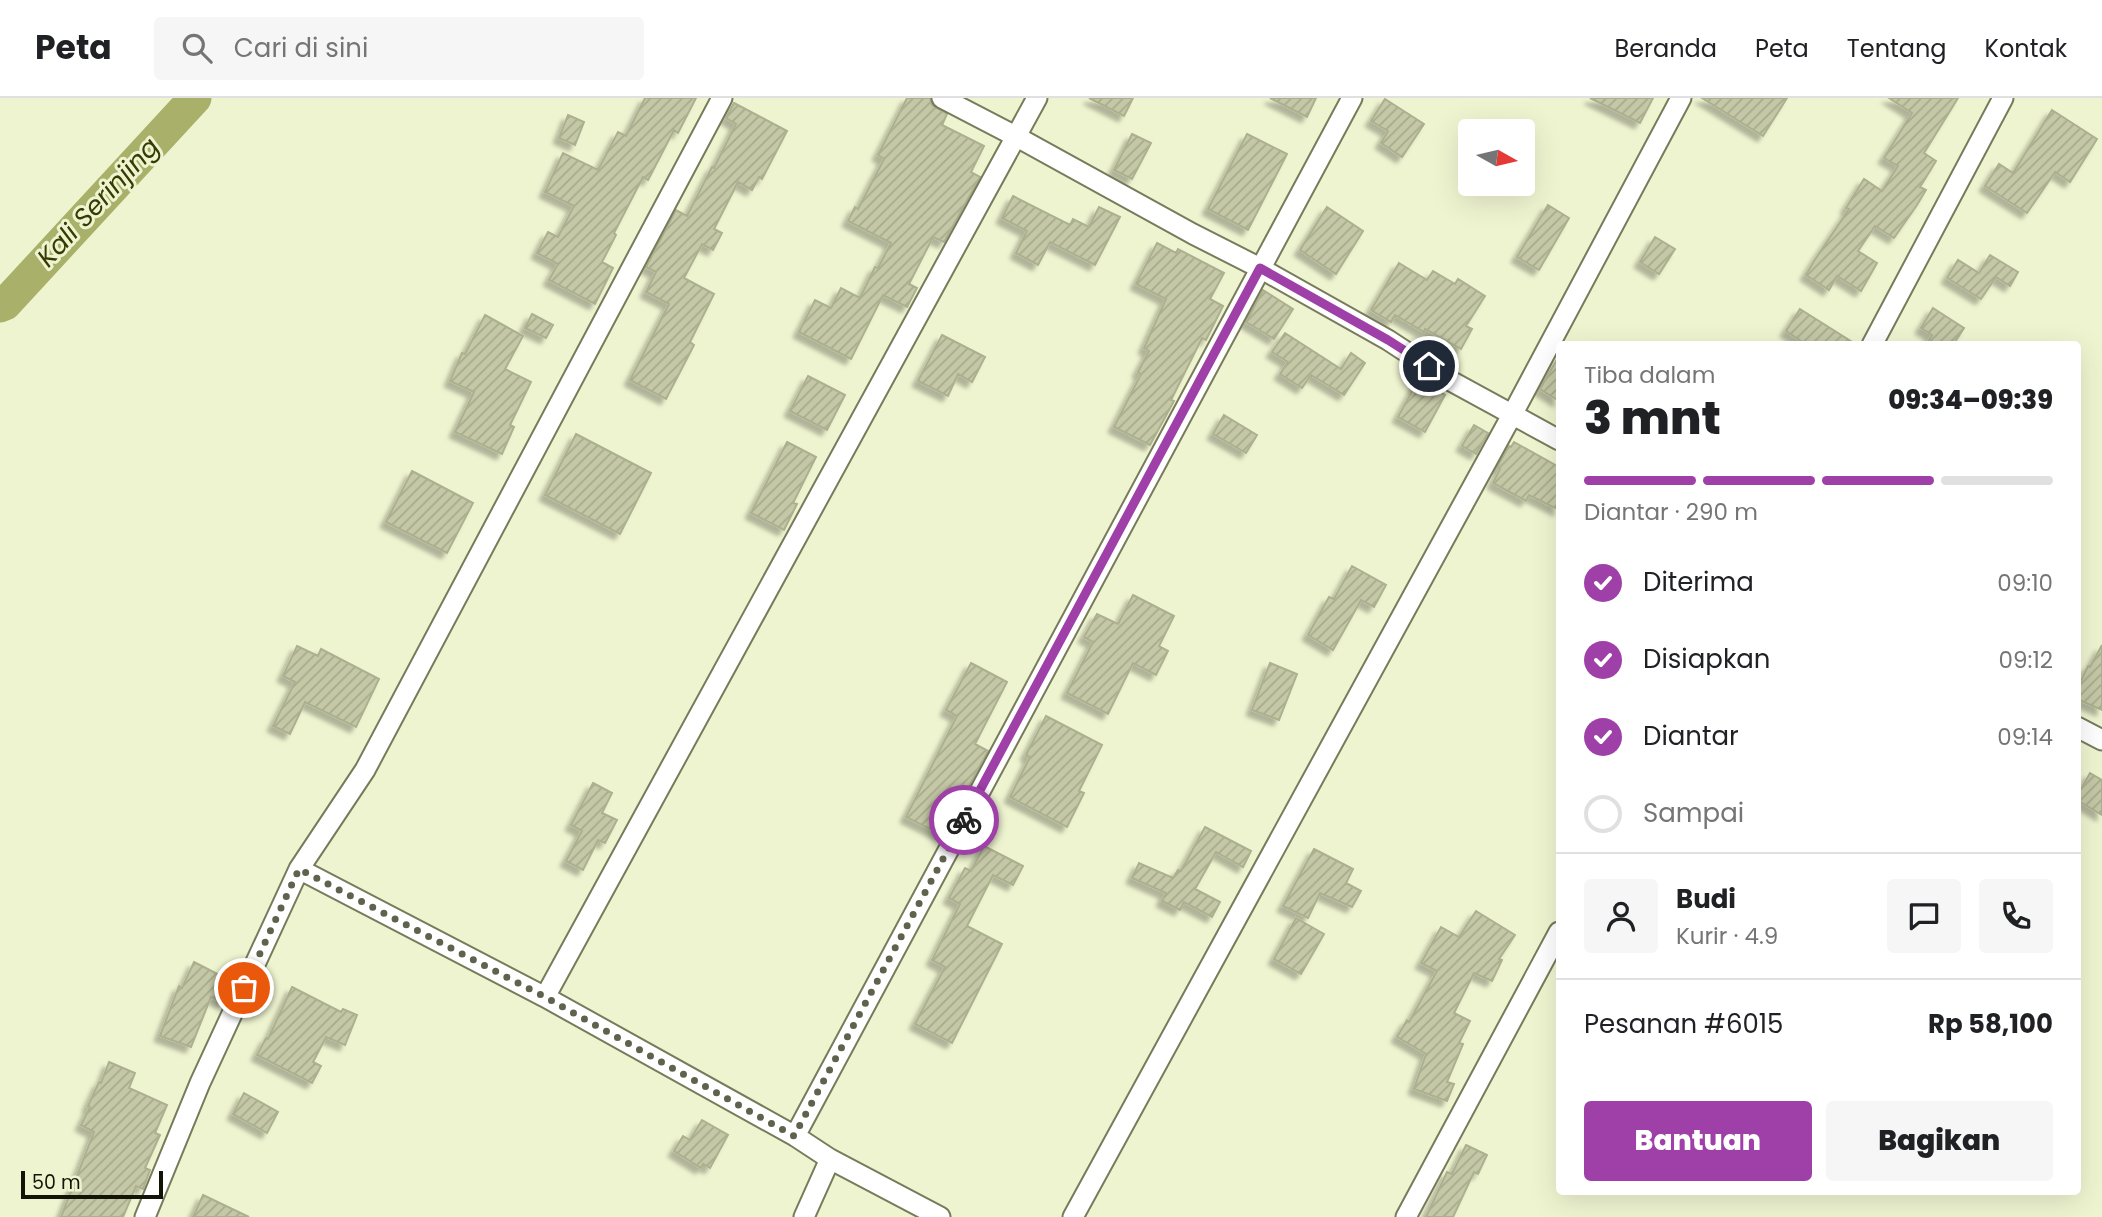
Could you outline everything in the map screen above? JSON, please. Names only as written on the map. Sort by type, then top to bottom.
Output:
[{"type":"street","points":[[145,1217],[200,1083],[299,869],[365,770],[722,98]]},
{"type":"street","points":[[942,98],[1260,268],[1388,340],[1450,380],[1556,438]]},
{"type":"street","points":[[545,997],[1037,98]]},
{"type":"street","points":[[794,1136],[1352,98]]},
{"type":"street","points":[[1073,1217],[1512,415],[1681,98]]},
{"type":"street","points":[[1874,341],[2003,98]]},
{"type":"street","points":[[2081,728],[2102,740]]},
{"type":"street","points":[[299,869],[545,997],[794,1136],[830,1159],[940,1217]]},
{"type":"street","points":[[1406,1217],[1556,938]]},
{"type":"street","points":[[804,1217],[830,1159]]},
{"type":"building","points":[[645,98],[696,98],[678,133],[674,130],[648,180],[643,177],[614,233],[616,235],[602,262],[613,268],[595,304],[549,280],[558,264],[537,253],[548,232],[558,237],[574,206],[545,192],[563,153],[598,170],[618,132],[626,136]]},
{"type":"building","points":[[907,98],[930,98],[932,105],[947,114],[942,125],[984,146],[971,172],[980,177],[944,242],[933,237],[909,284],[917,288],[907,307],[883,295],[851,359],[799,332],[815,300],[831,308],[841,288],[860,298],[875,267],[878,268],[891,243],[848,221],[855,207],[858,209],[884,159],[878,155]]},
{"type":"building","points":[[1089,98],[1133,98],[1124,116]]},
{"type":"building","points":[[1270,98],[1316,98],[1307,117]]},
{"type":"building","points":[[1590,98],[1653,98],[1640,123]]},
{"type":"building","points":[[1702,98],[1787,98],[1763,136]]},
{"type":"building","points":[[1889,98],[1958,98],[1924,153],[1936,161],[1920,187],[1926,190],[1917,205],[1894,238],[1875,226],[1858,251],[1877,263],[1861,291],[1837,276],[1829,290],[1806,275],[1849,209],[1846,208],[1864,179],[1882,191],[1898,166],[1884,158],[1912,113]]},
{"type":"building","points":[[1385,99],[1424,124],[1402,157],[1381,143],[1388,131],[1371,121]]},
{"type":"building","points":[[734,103],[787,131],[762,179],[759,177],[752,190],[738,182],[714,229],[722,233],[713,250],[702,244],[684,278],[714,294],[690,342],[694,345],[666,399],[630,380],[669,304],[646,292],[656,272],[646,267],[676,210],[687,216],[712,167],[714,168],[736,124],[726,118]]},
{"type":"building","points":[[2052,110],[2097,139],[2070,182],[2055,172],[2027,213],[1985,186],[1999,164],[2013,173]]},
{"type":"building","points":[[568,115],[584,122],[575,145],[559,138]]},
{"type":"building","points":[[1132,134],[1151,143],[1132,179],[1114,170]]},
{"type":"building","points":[[1247,134],[1287,154],[1248,230],[1208,209]]},
{"type":"building","points":[[1013,196],[1070,225],[1073,219],[1089,227],[1099,207],[1120,217],[1095,265],[1050,242],[1038,265],[1016,253],[1027,231],[1002,218]]},
{"type":"building","points":[[1548,205],[1569,218],[1539,270],[1517,257]]},
{"type":"building","points":[[1327,207],[1363,231],[1336,274],[1300,250]]},
{"type":"building","points":[[1655,237],[1675,249],[1659,274],[1640,262]]},
{"type":"building","points":[[1157,243],[1176,253],[1178,249],[1224,273],[1210,299],[1223,306],[1206,340],[1202,338],[1171,400],[1174,401],[1150,445],[1114,427],[1141,374],[1138,372],[1149,351],[1144,348],[1166,299],[1136,284]]},
{"type":"building","points":[[1990,255],[2018,272],[2010,286],[1996,277],[1981,299],[1947,278],[1958,260],[1979,273]]},
{"type":"building","points":[[1399,263],[1427,280],[1433,271],[1455,284],[1458,279],[1485,296],[1466,326],[1472,329],[1461,349],[1395,315],[1391,322],[1371,310]]},
{"type":"building","points":[[1263,290],[1293,309],[1274,339],[1246,322]]},
{"type":"building","points":[[1933,308],[1964,328],[1956,341],[1928,341],[1932,335],[1921,328]]},
{"type":"building","points":[[1800,309],[1851,341],[1801,341],[1786,331]]},
{"type":"building","points":[[532,314],[553,325],[546,338],[525,328]]},
{"type":"building","points":[[485,315],[523,336],[505,369],[531,382],[510,425],[514,427],[502,454],[455,432],[474,392],[450,381],[462,353],[465,354]]},
{"type":"building","points":[[1285,333],[1341,369],[1351,353],[1365,363],[1344,395],[1311,375],[1302,388],[1280,374],[1288,362],[1272,352]]},
{"type":"building","points":[[942,335],[985,357],[972,382],[958,374],[948,396],[918,381]]},
{"type":"building","points":[[1556,361],[1556,399],[1540,389]]},
{"type":"building","points":[[808,376],[845,395],[827,430],[790,411]]},
{"type":"building","points":[[1418,380],[1445,395],[1425,432],[1398,417]]},
{"type":"building","points":[[1224,415],[1257,435],[1246,453],[1213,434]]},
{"type":"building","points":[[1474,425],[1488,433],[1476,454],[1462,446]]},
{"type":"building","points":[[576,434],[651,473],[620,534],[545,495]]},
{"type":"building","points":[[787,442],[816,457],[793,503],[797,504],[784,530],[751,513]]},
{"type":"building","points":[[1514,442],[1556,465],[1556,508],[1529,495],[1526,501],[1493,483],[1500,469],[1497,467],[1509,446]]},
{"type":"building","points":[[412,471],[473,503],[447,553],[386,522]]},
{"type":"building","points":[[1352,566],[1386,585],[1374,607],[1361,600],[1333,650],[1308,635],[1329,597],[1334,599]]},
{"type":"building","points":[[1133,595],[1174,616],[1159,646],[1168,651],[1156,675],[1133,663],[1108,714],[1067,693],[1093,642],[1084,637],[1097,614],[1118,624]]},
{"type":"building","points":[[2102,645],[2102,710],[2081,701],[2081,681],[2088,666],[2090,667]]},
{"type":"building","points":[[297,646],[318,656],[321,649],[379,679],[356,727],[305,702],[290,734],[273,726],[295,682],[283,676]]},
{"type":"building","points":[[971,663],[1007,682],[975,744],[988,751],[942,835],[906,817],[957,716],[946,710]]},
{"type":"building","points":[[1270,663],[1297,674],[1279,720],[1252,710]]},
{"type":"building","points":[[1046,716],[1102,745],[1079,791],[1084,793],[1067,827],[1010,797],[1030,757],[1026,755]]},
{"type":"building","points":[[2090,773],[2102,780],[2102,815],[2081,802],[2081,789]]},
{"type":"building","points":[[593,783],[612,793],[602,813],[617,820],[605,843],[598,840],[583,870],[566,861],[582,831],[571,825]]},
{"type":"building","points":[[1205,827],[1251,851],[1243,867],[1216,852],[1195,889],[1220,902],[1212,917],[1184,902],[1180,910],[1162,901],[1166,893],[1132,878],[1139,863],[1173,878],[1178,870],[1181,871]]},
{"type":"building","points":[[984,846],[1023,866],[1013,885],[993,875],[967,926],[1002,944],[952,1043],[915,1024],[945,967],[932,960],[960,904],[949,898],[965,868],[971,871]]},
{"type":"building","points":[[1314,849],[1353,869],[1346,883],[1361,891],[1352,907],[1320,893],[1308,918],[1283,906]]},
{"type":"building","points":[[1476,911],[1515,935],[1499,959],[1502,960],[1492,981],[1474,973],[1454,1013],[1470,1021],[1459,1043],[1463,1044],[1447,1082],[1454,1084],[1447,1101],[1414,1089],[1426,1054],[1397,1037],[1407,1020],[1409,1022],[1437,971],[1421,963],[1441,927],[1459,937]]},
{"type":"building","points":[[1296,918],[1324,934],[1301,974],[1274,959]]},
{"type":"building","points":[[194,962],[233,982],[223,1003],[211,997],[191,1047],[160,1036],[179,986],[182,988]]},
{"type":"building","points":[[292,987],[341,1012],[343,1009],[357,1015],[345,1045],[326,1037],[313,1062],[321,1066],[312,1083],[257,1055],[266,1038],[268,1039]]},
{"type":"building","points":[[109,1062],[135,1073],[129,1088],[167,1105],[155,1133],[160,1135],[145,1168],[150,1170],[143,1189],[136,1186],[123,1217],[61,1217],[94,1132],[81,1125]]},
{"type":"building","points":[[244,1093],[278,1112],[267,1133],[233,1114]]},
{"type":"building","points":[[702,1120],[728,1135],[710,1168],[703,1164],[701,1168],[674,1151],[683,1136],[690,1140]]},
{"type":"building","points":[[1466,1145],[1487,1155],[1478,1174],[1474,1172],[1453,1217],[1426,1217],[1447,1172],[1452,1174]]},
{"type":"building","points":[[203,1195],[249,1217],[193,1217]]},
{"type":"waterway","name":"Kali Serinjing","points":[[0,306],[5,304],[195,98]]},
{"type":"way so far","points":[[244,988],[299,869],[545,997],[794,1136],[964,820]]},
{"type":"route","points":[[964,820],[1260,268],[1429,366]]}]
